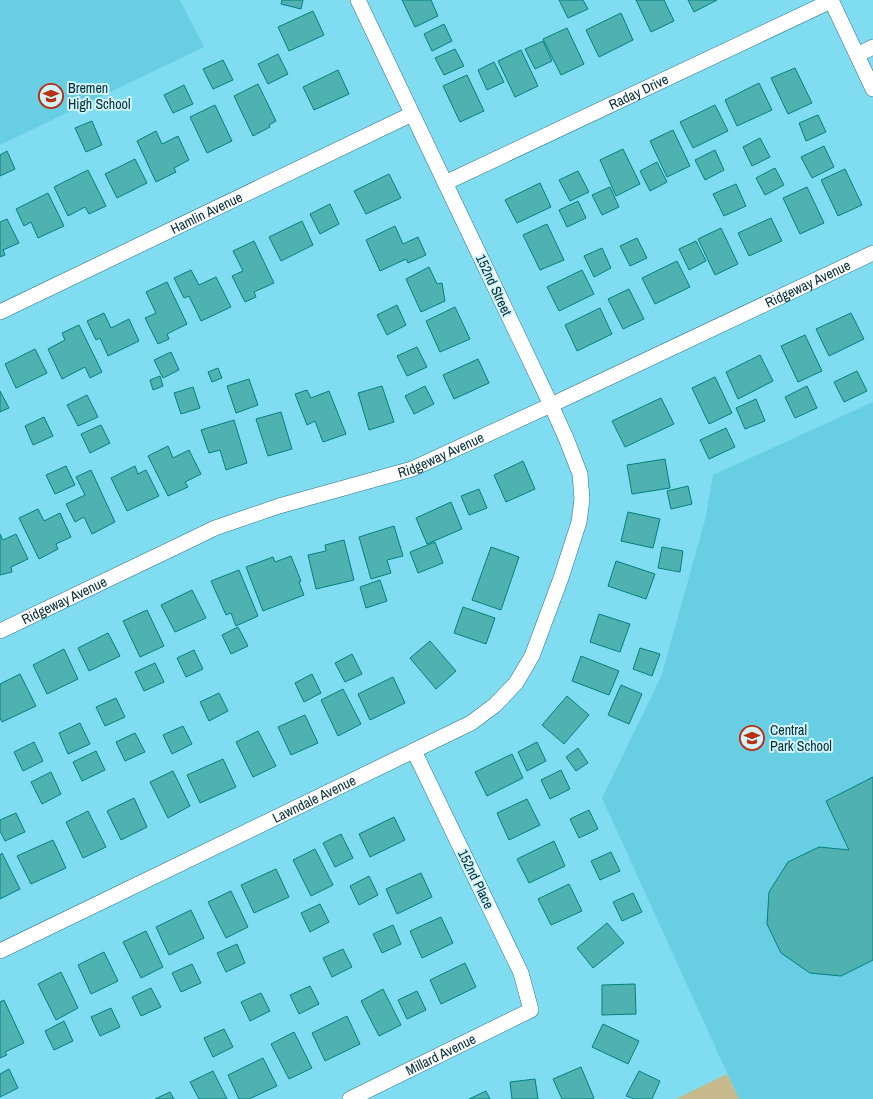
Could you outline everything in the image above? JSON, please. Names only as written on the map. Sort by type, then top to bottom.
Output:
[{"type":"street","name":"152nd Street","points":[[358,0],[551,405],[580,474],[582,499],[580,522],[561,578]]},
{"type":"street","points":[[831,0],[873,89]]},
{"type":"street","name":"Raday Drive","points":[[445,183],[831,0]]},
{"type":"street","points":[[857,55],[873,47]]},
{"type":"street","name":"Hamlin Avenue","points":[[0,312],[412,114]]},
{"type":"street","name":"Ridgeway Avenue","points":[[0,631],[215,528],[279,506],[412,469],[873,253]]},
{"type":"street","name":"Lawndale Avenue","points":[[0,951],[470,723],[495,706],[516,683],[532,656],[561,578]]},
{"type":"street","name":"152nd Place","points":[[414,751],[521,973],[531,1010]]},
{"type":"street","name":"Millard Avenue","points":[[350,1099],[531,1010]]},
{"type":"shaded area","name":"Bremen High School","points":[[0,0],[180,0],[204,47],[0,145]]},
{"type":"shaded area","name":"Central Park School","points":[[873,402],[873,1099],[739,1099],[602,798],[661,677],[705,520],[713,475]]},
{"type":"shaded area","points":[[727,1074],[739,1099],[676,1099]]},
{"type":"building","points":[[282,0],[303,0],[301,9],[281,4]]},
{"type":"building","points":[[402,0],[431,0],[438,16],[415,27]]},
{"type":"building","points":[[559,0],[583,0],[588,9],[568,18]]},
{"type":"building","points":[[636,0],[664,0],[674,21],[651,32]]},
{"type":"building","points":[[688,0],[717,0],[694,12]]},
{"type":"building","points":[[313,11],[324,35],[289,51],[278,27]]},
{"type":"building","points":[[621,13],[633,40],[599,57],[586,30]]},
{"type":"building","points":[[444,24],[452,41],[432,51],[424,34]]},
{"type":"building","points":[[567,28],[584,64],[561,75],[543,39]]},
{"type":"building","points":[[543,41],[552,61],[535,69],[525,49]]},
{"type":"building","points":[[455,49],[464,66],[444,75],[435,58]]},
{"type":"building","points":[[521,50],[538,86],[515,97],[498,61]]},
{"type":"building","points":[[278,54],[288,74],[268,84],[258,64]]},
{"type":"building","points":[[223,60],[233,80],[213,89],[203,69]]},
{"type":"building","points":[[494,62],[504,82],[487,90],[478,70]]},
{"type":"building","points":[[795,68],[812,103],[788,114],[771,78]]},
{"type":"building","points":[[338,70],[349,94],[314,110],[303,87]]},
{"type":"building","points":[[467,75],[484,111],[460,122],[443,86]]},
{"type":"building","points":[[759,83],[772,110],[737,126],[725,100]]},
{"type":"building","points":[[258,84],[276,121],[269,125],[270,127],[253,136],[234,96]]},
{"type":"building","points":[[184,85],[193,104],[173,113],[164,95]]},
{"type":"building","points":[[215,105],[232,141],[207,153],[190,117]]},
{"type":"building","points":[[715,105],[728,131],[693,148],[680,122]]},
{"type":"building","points":[[818,115],[826,132],[806,141],[799,123]]},
{"type":"building","points":[[92,121],[102,145],[86,152],[75,128]]},
{"type":"building","points":[[673,130],[690,166],[667,177],[650,141]]},
{"type":"building","points":[[156,131],[162,144],[178,136],[189,160],[174,168],[176,172],[156,182],[137,141]]},
{"type":"building","points":[[760,138],[770,157],[752,166],[743,147]]},
{"type":"building","points":[[824,146],[834,167],[812,178],[801,157]]},
{"type":"building","points":[[623,149],[640,184],[616,196],[600,160]]},
{"type":"building","points":[[715,150],[724,170],[705,180],[695,160]]},
{"type":"building","points":[[7,151],[15,169],[0,176],[0,155]]},
{"type":"building","points":[[135,159],[147,183],[117,198],[105,174]]},
{"type":"building","points":[[657,162],[667,182],[650,191],[640,171]]},
{"type":"building","points":[[775,168],[784,185],[765,195],[756,178]]},
{"type":"building","points":[[845,169],[862,205],[838,216],[821,180]]},
{"type":"building","points":[[88,170],[106,206],[89,214],[85,207],[68,216],[54,187]]},
{"type":"building","points":[[578,171],[589,192],[570,201],[559,180]]},
{"type":"building","points":[[389,174],[401,198],[366,214],[354,191]]},
{"type":"building","points":[[540,183],[551,207],[517,223],[505,200]]},
{"type":"building","points":[[736,184],[746,206],[724,216],[713,194]]},
{"type":"building","points":[[610,187],[619,207],[602,215],[592,195]]},
{"type":"building","points":[[807,187],[824,223],[800,234],[783,198]]},
{"type":"building","points":[[48,193],[64,226],[38,238],[31,222],[24,226],[16,209]]},
{"type":"building","points":[[578,201],[586,218],[567,227],[559,210]]},
{"type":"building","points":[[330,204],[339,224],[320,234],[310,214]]},
{"type":"building","points":[[771,218],[782,241],[749,256],[738,233]]},
{"type":"building","points":[[7,219],[19,243],[3,250],[5,255],[0,257],[0,222]]},
{"type":"building","points":[[302,221],[313,245],[281,261],[269,237]]},
{"type":"building","points":[[547,224],[564,260],[540,270],[523,235]]},
{"type":"building","points":[[395,226],[403,244],[418,237],[426,255],[408,263],[406,259],[380,271],[366,240]]},
{"type":"building","points":[[721,228],[738,264],[715,275],[698,239]]},
{"type":"building","points":[[637,238],[647,258],[630,266],[620,246]]},
{"type":"building","points":[[254,241],[274,283],[254,292],[256,297],[245,302],[232,276],[243,271],[233,251]]},
{"type":"building","points":[[696,241],[706,261],[689,270],[679,249]]},
{"type":"building","points":[[602,248],[611,268],[594,277],[584,256]]},
{"type":"building","points":[[677,261],[690,287],[655,304],[642,278]]},
{"type":"building","points":[[429,267],[437,284],[442,283],[445,301],[421,312],[406,279]]},
{"type":"building","points":[[191,270],[199,285],[216,277],[231,307],[201,321],[189,296],[184,298],[174,278]]},
{"type":"building","points":[[582,270],[594,294],[559,311],[547,287]]},
{"type":"building","points":[[167,282],[187,324],[167,334],[169,339],[158,344],[145,318],[156,313],[146,292]]},
{"type":"building","points":[[629,289],[644,319],[623,329],[608,299]]},
{"type":"building","points":[[397,305],[406,325],[387,335],[377,315]]},
{"type":"building","points":[[455,307],[470,339],[440,352],[426,321]]},
{"type":"building","points":[[600,308],[612,334],[577,351],[565,325]]},
{"type":"building","points":[[104,313],[111,328],[129,319],[139,341],[108,356],[100,338],[96,340],[87,321]]},
{"type":"building","points":[[851,313],[864,339],[829,356],[816,329]]},
{"type":"building","points":[[79,325],[102,372],[90,378],[85,367],[62,379],[48,349],[65,340],[62,333]]},
{"type":"building","points":[[805,335],[822,371],[798,382],[781,346]]},
{"type":"building","points":[[417,347],[427,367],[407,376],[397,356]]},
{"type":"building","points":[[35,349],[47,373],[16,388],[5,364]]},
{"type":"building","points":[[171,352],[179,370],[163,378],[154,360]]},
{"type":"building","points":[[760,355],[773,381],[738,399],[726,372]]},
{"type":"building","points":[[478,359],[489,383],[454,399],[443,375]]},
{"type":"building","points":[[218,368],[222,378],[212,382],[208,372]]},
{"type":"building","points":[[857,371],[867,391],[844,402],[834,382]]},
{"type":"building","points":[[160,376],[163,386],[153,390],[150,380]]},
{"type":"building","points":[[715,377],[732,413],[709,424],[692,388]]},
{"type":"building","points":[[249,379],[258,405],[236,413],[227,386]]},
{"type":"building","points":[[382,386],[394,422],[369,430],[358,393]]},
{"type":"building","points":[[425,386],[434,404],[414,414],[405,396]]},
{"type":"building","points":[[807,386],[817,408],[795,418],[785,397]]},
{"type":"building","points":[[193,387],[200,408],[181,414],[174,393]]},
{"type":"building","points":[[307,390],[311,398],[329,391],[346,434],[323,442],[315,421],[307,425],[295,394]]},
{"type":"building","points":[[0,391],[9,408],[0,412]]},
{"type":"building","points":[[87,395],[98,417],[78,426],[67,405]]},
{"type":"building","points":[[661,398],[674,424],[625,447],[612,421]]},
{"type":"building","points":[[756,399],[765,421],[745,429],[736,408]]},
{"type":"building","points":[[281,412],[292,449],[268,456],[256,419]]},
{"type":"building","points":[[44,417],[53,436],[33,445],[25,426]]},
{"type":"building","points":[[234,420],[247,463],[226,470],[220,450],[209,453],[201,430]]},
{"type":"building","points":[[101,425],[110,443],[90,453],[81,434]]},
{"type":"building","points":[[726,428],[735,447],[709,459],[700,440]]},
{"type":"building","points":[[168,446],[173,458],[189,450],[201,474],[185,482],[188,487],[168,496],[148,456]]},
{"type":"building","points":[[665,459],[670,488],[632,494],[627,465]]},
{"type":"building","points":[[523,461],[535,489],[506,502],[494,475]]},
{"type":"building","points":[[66,466],[75,485],[55,494],[46,475]]},
{"type":"building","points":[[135,466],[138,474],[146,470],[159,496],[127,511],[111,478]]},
{"type":"building","points":[[91,470],[115,522],[92,534],[84,517],[75,522],[66,504],[85,495],[76,477]]},
{"type":"building","points":[[688,486],[692,504],[671,509],[667,491]]},
{"type":"building","points":[[479,489],[487,508],[469,515],[461,496]]},
{"type":"building","points":[[451,502],[462,529],[427,544],[416,518]]},
{"type":"building","points":[[38,509],[44,521],[60,513],[71,537],[56,544],[58,549],[39,559],[19,518]]},
{"type":"building","points":[[628,512],[660,519],[653,548],[621,541]]},
{"type":"building","points":[[394,526],[403,556],[387,560],[391,573],[371,579],[359,537]]},
{"type":"building","points":[[0,534],[3,540],[16,534],[28,559],[11,567],[12,572],[0,575]]},
{"type":"building","points":[[344,540],[354,580],[316,589],[308,555],[326,551],[325,545]]},
{"type":"building","points":[[435,542],[443,563],[418,573],[410,552]]},
{"type":"building","points":[[491,547],[519,557],[501,610],[472,600]]},
{"type":"building","points":[[662,547],[683,551],[680,572],[658,568]]},
{"type":"building","points":[[291,556],[301,581],[299,582],[304,595],[263,611],[246,567],[273,557],[275,562]]},
{"type":"building","points":[[616,561],[655,574],[646,599],[608,586]]},
{"type":"building","points":[[239,570],[258,616],[236,626],[231,613],[226,615],[211,581]]},
{"type":"building","points":[[380,580],[387,601],[366,608],[360,587]]},
{"type":"building","points":[[192,590],[206,618],[175,632],[161,605]]},
{"type":"building","points":[[463,607],[495,618],[486,644],[454,633]]},
{"type":"building","points":[[147,610],[164,646],[140,657],[123,621]]},
{"type":"building","points":[[599,614],[630,624],[620,652],[590,642]]},
{"type":"building","points":[[238,627],[248,646],[231,654],[222,635]]},
{"type":"building","points":[[108,633],[120,656],[89,671],[78,648]]},
{"type":"building","points":[[430,641],[456,671],[436,689],[410,658]]},
{"type":"building","points":[[640,648],[660,654],[652,676],[633,669]]},
{"type":"building","points":[[64,649],[78,679],[47,694],[33,665]]},
{"type":"building","points":[[194,650],[203,669],[186,677],[177,658]]},
{"type":"building","points":[[352,654],[362,674],[345,682],[335,663]]},
{"type":"building","points":[[581,656],[619,671],[609,695],[572,681]]},
{"type":"building","points":[[155,663],[164,682],[144,691],[135,672]]},
{"type":"building","points":[[20,674],[36,706],[2,722],[0,718],[0,684]]},
{"type":"building","points":[[312,674],[321,693],[304,702],[295,683]]},
{"type":"building","points":[[393,677],[405,703],[370,720],[358,694]]},
{"type":"building","points":[[621,685],[642,694],[629,724],[608,715]]},
{"type":"building","points":[[343,689],[361,724],[338,736],[321,700]]},
{"type":"building","points":[[219,693],[228,711],[209,721],[200,702]]},
{"type":"building","points":[[567,696],[589,715],[564,744],[542,725]]},
{"type":"building","points":[[116,698],[125,717],[105,726],[96,707]]},
{"type":"building","points":[[305,715],[318,743],[291,755],[278,727]]},
{"type":"building","points":[[80,723],[90,744],[68,754],[59,733]]},
{"type":"building","points":[[183,726],[192,744],[172,754],[163,735]]},
{"type":"building","points":[[258,731],[276,766],[253,777],[236,742]]},
{"type":"building","points":[[135,733],[145,752],[125,761],[116,742]]},
{"type":"building","points":[[34,742],[43,761],[23,771],[14,752]]},
{"type":"building","points":[[537,742],[546,761],[527,771],[518,752]]},
{"type":"building","points":[[578,748],[588,763],[576,771],[566,757]]},
{"type":"building","points":[[96,751],[105,770],[82,781],[73,762]]},
{"type":"building","points":[[512,754],[523,778],[487,796],[475,772]]},
{"type":"building","points":[[223,759],[236,787],[200,803],[187,775]]},
{"type":"building","points":[[561,770],[570,789],[550,799],[541,780]]},
{"type":"building","points":[[173,771],[190,806],[168,818],[150,782]]},
{"type":"building","points":[[51,772],[61,794],[42,804],[31,782]]},
{"type":"building","points":[[873,777],[873,960],[841,976],[810,973],[781,953],[767,924],[769,892],[788,862],[819,847],[849,850],[826,801]]},
{"type":"building","points":[[134,798],[147,827],[121,840],[107,811]]},
{"type":"building","points":[[527,799],[540,825],[509,840],[497,813]]},
{"type":"building","points":[[589,810],[598,829],[579,838],[570,819]]},
{"type":"building","points":[[88,811],[106,847],[83,858],[66,822]]},
{"type":"building","points":[[16,813],[25,832],[5,841],[0,831],[0,820]]},
{"type":"building","points":[[394,817],[405,840],[370,857],[359,834]]},
{"type":"building","points":[[341,834],[353,858],[335,867],[323,843]]},
{"type":"building","points":[[53,840],[66,868],[31,884],[17,856]]},
{"type":"building","points":[[554,841],[565,866],[529,883],[517,859]]},
{"type":"building","points":[[315,849],[333,885],[311,896],[293,860]]},
{"type":"building","points":[[611,852],[620,871],[600,880],[591,861]]},
{"type":"building","points":[[2,853],[20,889],[0,899],[0,855]]},
{"type":"building","points":[[276,869],[289,897],[254,913],[241,885]]},
{"type":"building","points":[[421,873],[432,897],[397,914],[386,889]]},
{"type":"building","points":[[369,876],[378,895],[359,905],[350,886]]},
{"type":"building","points":[[569,884],[582,911],[551,925],[538,899]]},
{"type":"building","points":[[231,891],[248,927],[226,938],[208,902]]},
{"type":"building","points":[[633,893],[642,912],[622,921],[613,902]]},
{"type":"building","points":[[320,904],[329,922],[310,932],[301,913]]},
{"type":"building","points":[[191,910],[204,938],[169,955],[156,927]]},
{"type":"building","points":[[441,917],[453,943],[422,958],[410,931]]},
{"type":"building","points":[[607,923],[624,943],[593,968],[577,948]]},
{"type":"building","points":[[393,925],[401,944],[382,953],[373,934]]},
{"type":"building","points":[[146,931],[163,967],[141,978],[123,942]]},
{"type":"building","points":[[237,944],[245,963],[226,972],[217,953]]},
{"type":"building","points":[[343,949],[352,967],[332,977],[323,958]]},
{"type":"building","points":[[104,952],[118,981],[91,994],[78,965]]},
{"type":"building","points":[[465,963],[476,987],[441,1004],[430,980]]},
{"type":"building","points":[[192,964],[201,983],[181,992],[172,973]]},
{"type":"building","points":[[61,972],[78,1008],[56,1020],[38,984]]},
{"type":"building","points":[[635,984],[636,1014],[602,1015],[602,985]]},
{"type":"building","points":[[310,986],[319,1004],[299,1014],[290,995]]},
{"type":"building","points":[[151,988],[161,1007],[141,1016],[132,997]]},
{"type":"building","points":[[383,989],[401,1025],[379,1036],[361,1001]]},
{"type":"building","points":[[417,991],[426,1010],[407,1019],[398,1000]]},
{"type":"building","points":[[261,993],[270,1011],[250,1021],[241,1002]]},
{"type":"building","points":[[4,1000],[24,1043],[5,1052],[7,1055],[0,1058],[0,1002]]},
{"type":"building","points":[[111,1008],[120,1027],[100,1036],[91,1017]]},
{"type":"building","points":[[347,1016],[360,1044],[325,1061],[312,1033]]},
{"type":"building","points":[[64,1021],[73,1041],[54,1050],[45,1031]]},
{"type":"building","points":[[603,1024],[639,1041],[628,1064],[592,1047]]},
{"type":"building","points":[[224,1029],[233,1047],[213,1057],[204,1038]]},
{"type":"building","points":[[294,1032],[312,1068],[289,1079],[271,1044]]},
{"type":"building","points":[[263,1058],[277,1086],[249,1099],[239,1099],[228,1075]]},
{"type":"building","points":[[581,1067],[594,1098],[562,1099],[553,1079]]},
{"type":"building","points":[[9,1069],[18,1088],[0,1097],[0,1074]]},
{"type":"building","points":[[213,1071],[227,1099],[199,1099],[190,1082]]},
{"type":"building","points":[[639,1071],[660,1081],[652,1099],[634,1099],[626,1096]]},
{"type":"building","points":[[535,1079],[538,1099],[512,1099],[510,1082]]},
{"type":"building","points":[[486,1091],[490,1099],[469,1099]]},
{"type":"building","points":[[170,1092],[174,1099],[155,1099]]},
{"type":"place","name":"Bremen High School","points":[[51,96]]},
{"type":"place","name":"Central Park School","points":[[752,738]]}]
